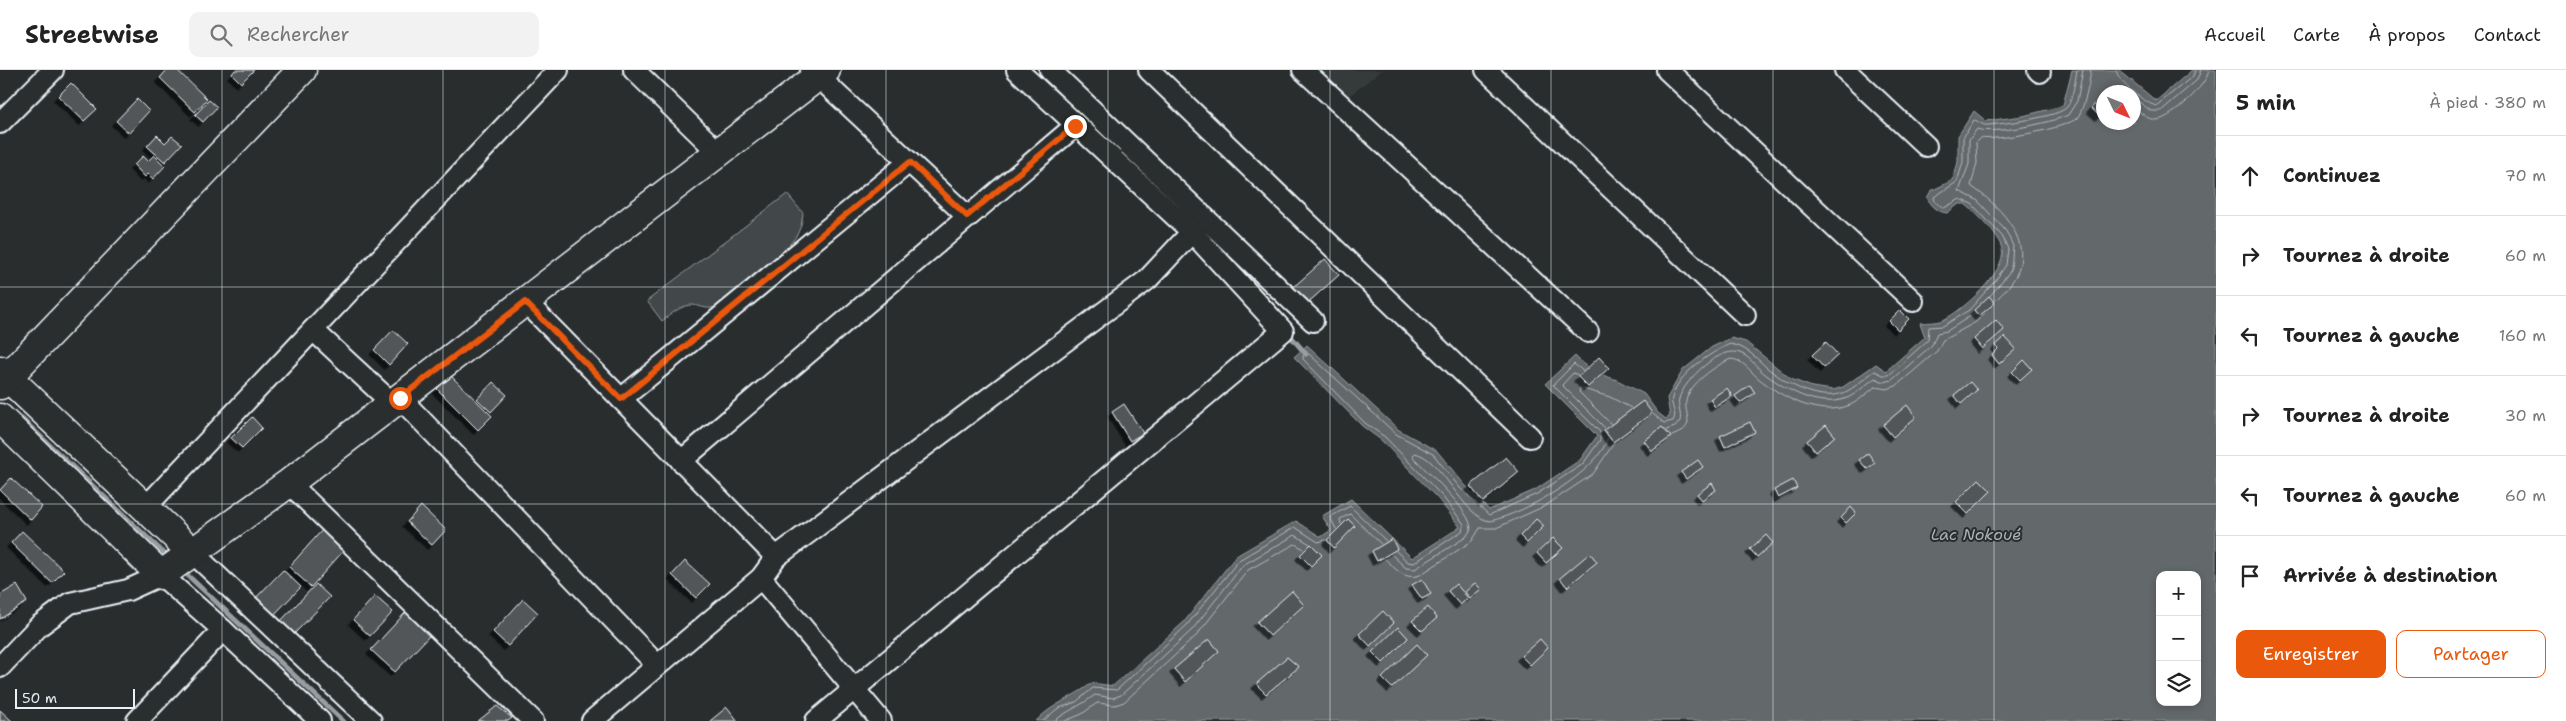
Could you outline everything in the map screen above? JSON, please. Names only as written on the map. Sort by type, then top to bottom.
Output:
[{"type":"street","points":[[0,123],[53,70]]},
{"type":"street","points":[[144,509],[558,70]]},
{"type":"street","points":[[634,70],[719,153]]},
{"type":"street","points":[[1016,70],[1075,126],[1199,225],[1314,321]]},
{"type":"street","points":[[816,721],[1284,332],[1199,225],[1050,70]]},
{"type":"street","points":[[1149,70],[1530,437]]},
{"type":"street","points":[[1303,70],[1588,332]]},
{"type":"street","points":[[1486,70],[1745,315]]},
{"type":"street","points":[[1668,70],[1913,301]]},
{"type":"street","points":[[1846,70],[1926,146]]},
{"type":"street","points":[[300,71],[2,377],[192,552],[371,721]]},
{"type":"street","points":[[0,667],[38,626],[70,603],[128,590],[161,575],[289,483],[719,153],[819,72],[967,216]]},
{"type":"street","points":[[680,461],[1075,126]]},
{"type":"street","points":[[621,399],[910,162]]},
{"type":"street","points":[[592,721],[761,578],[776,557],[1147,280],[1199,225]]},
{"type":"street","points":[[525,302],[776,557]]},
{"type":"street","points":[[313,330],[396,401],[657,665]]},
{"type":"street","points":[[0,418],[161,575],[320,721]]},
{"type":"street","points":[[289,483],[533,721]]},
{"type":"street","points":[[761,578],[880,721]]},
{"type":"street","points":[[137,721],[223,630]]},
{"type":"shaded area","points":[[1321,70],[1382,70],[1349,96]]},
{"type":"shaded area","points":[[787,194],[803,213],[803,217],[796,236],[779,257],[744,289],[731,298],[711,308],[688,305],[662,321],[647,301]]},
{"type":"water","name":"Lac Nokoué","points":[[2072,70],[2119,70],[2137,85],[2096,85],[2096,130],[2141,130],[2141,88],[2156,101],[2192,70],[2216,70],[2216,721],[1036,721],[1049,710],[1092,683],[1113,686],[1184,622],[1236,556],[1296,521],[1321,537],[1331,530],[1322,516],[1351,499],[1412,558],[1460,527],[1438,499],[1381,440],[1362,426],[1294,357],[1307,345],[1399,430],[1437,451],[1464,484],[1489,510],[1535,490],[1580,460],[1597,436],[1545,384],[1575,356],[1591,371],[1617,380],[1644,394],[1658,413],[1666,419],[1670,416],[1667,398],[1683,370],[1712,347],[1731,338],[1746,342],[1791,379],[1812,387],[1833,390],[1843,387],[1876,364],[1886,371],[1925,337],[1920,323],[1941,321],[1961,308],[1991,279],[1998,269],[2002,258],[2000,243],[1992,230],[1965,204],[1959,204],[1947,213],[1935,208],[1927,198],[1931,191],[1953,180],[1958,162],[1958,136],[1974,111],[1986,121],[2023,116],[2063,105]]},
{"type":"building","points":[[167,70],[177,70],[207,99],[195,112],[160,78]]},
{"type":"building","points":[[235,70],[254,70],[241,83],[232,74]]},
{"type":"building","points":[[71,83],[97,109],[84,121],[58,96]]},
{"type":"building","points":[[137,99],[149,111],[129,133],[116,121]]},
{"type":"building","points":[[209,100],[217,107],[203,122],[195,115]]},
{"type":"building","points":[[2096,103],[2096,112],[2091,108]]},
{"type":"building","points":[[157,135],[165,143],[172,136],[182,144],[165,162],[147,146]]},
{"type":"building","points":[[154,155],[165,166],[153,179],[148,174],[145,177],[134,165],[143,156],[148,161]]},
{"type":"building","points":[[1325,259],[1339,275],[1303,307],[1289,291]]},
{"type":"building","points":[[1989,296],[1995,303],[1979,316],[1974,310]]},
{"type":"building","points":[[1900,310],[1909,319],[1898,330],[1889,321]]},
{"type":"building","points":[[1996,320],[2004,330],[1982,349],[1974,339]]},
{"type":"building","points":[[393,330],[408,344],[389,365],[374,350]]},
{"type":"building","points":[[2005,337],[2016,349],[1999,364],[1992,355],[1998,349],[1995,346]]},
{"type":"building","points":[[1826,342],[1838,355],[1824,368],[1812,355]]},
{"type":"building","points":[[1599,357],[1609,368],[1588,387],[1578,377]]},
{"type":"building","points":[[2024,360],[2032,369],[2020,380],[2012,372]]},
{"type":"building","points":[[450,375],[492,416],[478,430],[437,389]]},
{"type":"building","points":[[493,382],[507,395],[491,412],[477,399]]},
{"type":"building","points":[[1970,382],[1977,390],[1961,404],[1954,395]]},
{"type":"building","points":[[1750,385],[1755,393],[1740,403],[1735,396]]},
{"type":"building","points":[[1727,388],[1732,396],[1715,407],[1710,399]]},
{"type":"building","points":[[1643,401],[1652,413],[1613,442],[1604,430]]},
{"type":"building","points":[[1124,404],[1143,433],[1130,441],[1112,412]]},
{"type":"building","points":[[1907,405],[1916,417],[1893,437],[1883,425]]},
{"type":"building","points":[[252,417],[262,428],[242,448],[231,438]]},
{"type":"building","points":[[1750,422],[1755,432],[1725,447],[1720,436]]},
{"type":"building","points":[[1826,425],[1835,436],[1816,452],[1807,441]]},
{"type":"building","points":[[1662,427],[1671,437],[1652,451],[1644,441]]},
{"type":"building","points":[[1868,453],[1875,463],[1867,469],[1859,460]]},
{"type":"building","points":[[1506,457],[1519,472],[1483,502],[1470,486]]},
{"type":"building","points":[[1698,460],[1703,467],[1686,479],[1681,472]]},
{"type":"building","points":[[11,478],[42,507],[31,520],[0,490]]},
{"type":"building","points":[[1979,479],[1991,491],[1968,514],[1956,502]]},
{"type":"building","points":[[1793,480],[1797,488],[1778,498],[1774,490]]},
{"type":"building","points":[[1712,483],[1716,490],[1702,500],[1697,494]]},
{"type":"building","points":[[421,506],[446,530],[432,545],[407,522]]},
{"type":"building","points":[[1851,507],[1856,513],[1846,523],[1841,518]]},
{"type":"building","points":[[1348,519],[1355,526],[1334,548],[1327,540]]},
{"type":"building","points":[[1536,519],[1544,526],[1527,543],[1520,536]]},
{"type":"building","points":[[324,528],[346,548],[311,587],[289,567]]},
{"type":"building","points":[[22,531],[64,571],[52,583],[11,543]]},
{"type":"building","points":[[1766,535],[1773,543],[1757,557],[1750,549]]},
{"type":"building","points":[[1553,538],[1563,548],[1546,563],[1537,553]]},
{"type":"building","points":[[1392,539],[1397,549],[1377,561],[1372,551]]},
{"type":"building","points":[[1311,544],[1322,555],[1311,566],[1300,555]]},
{"type":"building","points":[[1590,553],[1597,562],[1567,587],[1560,578]]},
{"type":"building","points":[[685,561],[710,584],[696,598],[672,575]]},
{"type":"building","points":[[283,570],[301,587],[265,624],[247,607]]},
{"type":"building","points":[[1422,579],[1431,594],[1422,599],[1412,585]]},
{"type":"building","points":[[1475,583],[1481,589],[1470,598],[1465,592]]},
{"type":"building","points":[[316,584],[330,597],[290,638],[277,625]]},
{"type":"building","points":[[1456,584],[1468,598],[1460,605],[1448,591]]},
{"type":"building","points":[[17,585],[27,602],[0,619],[0,595]]},
{"type":"building","points":[[1292,591],[1304,605],[1270,636],[1257,622]]},
{"type":"building","points":[[375,596],[393,612],[370,636],[353,620]]},
{"type":"building","points":[[523,599],[538,613],[508,646],[493,632]]},
{"type":"building","points":[[1428,607],[1437,618],[1422,631],[1412,621]]},
{"type":"building","points":[[1383,611],[1394,623],[1370,646],[1359,634]]},
{"type":"building","points":[[406,612],[430,635],[395,672],[371,650]]},
{"type":"building","points":[[1398,627],[1408,638],[1383,663],[1372,652]]},
{"type":"building","points":[[1209,639],[1219,651],[1185,682],[1174,669]]},
{"type":"building","points":[[1540,639],[1548,648],[1530,665],[1521,656]]},
{"type":"building","points":[[1417,644],[1427,655],[1392,688],[1382,678]]},
{"type":"building","points":[[1287,657],[1299,667],[1266,694],[1256,684]]},
{"type":"building","points":[[497,706],[512,718],[508,721],[478,721]]},
{"type":"building","points":[[727,707],[738,721],[710,721]]},
{"type":"building","points":[[0,710],[12,721],[0,721]]},
{"type":"waterway","points":[[1222,247],[1239,270]]},
{"type":"waterway","points":[[1287,332],[1306,354]]},
{"type":"waterway","points":[[22,419],[170,559]]},
{"type":"waterway","points":[[182,570],[343,721]]},
{"type":"route","points":[[400,398],[525,302],[621,399],[910,162],[967,216],[1075,126]]}]
